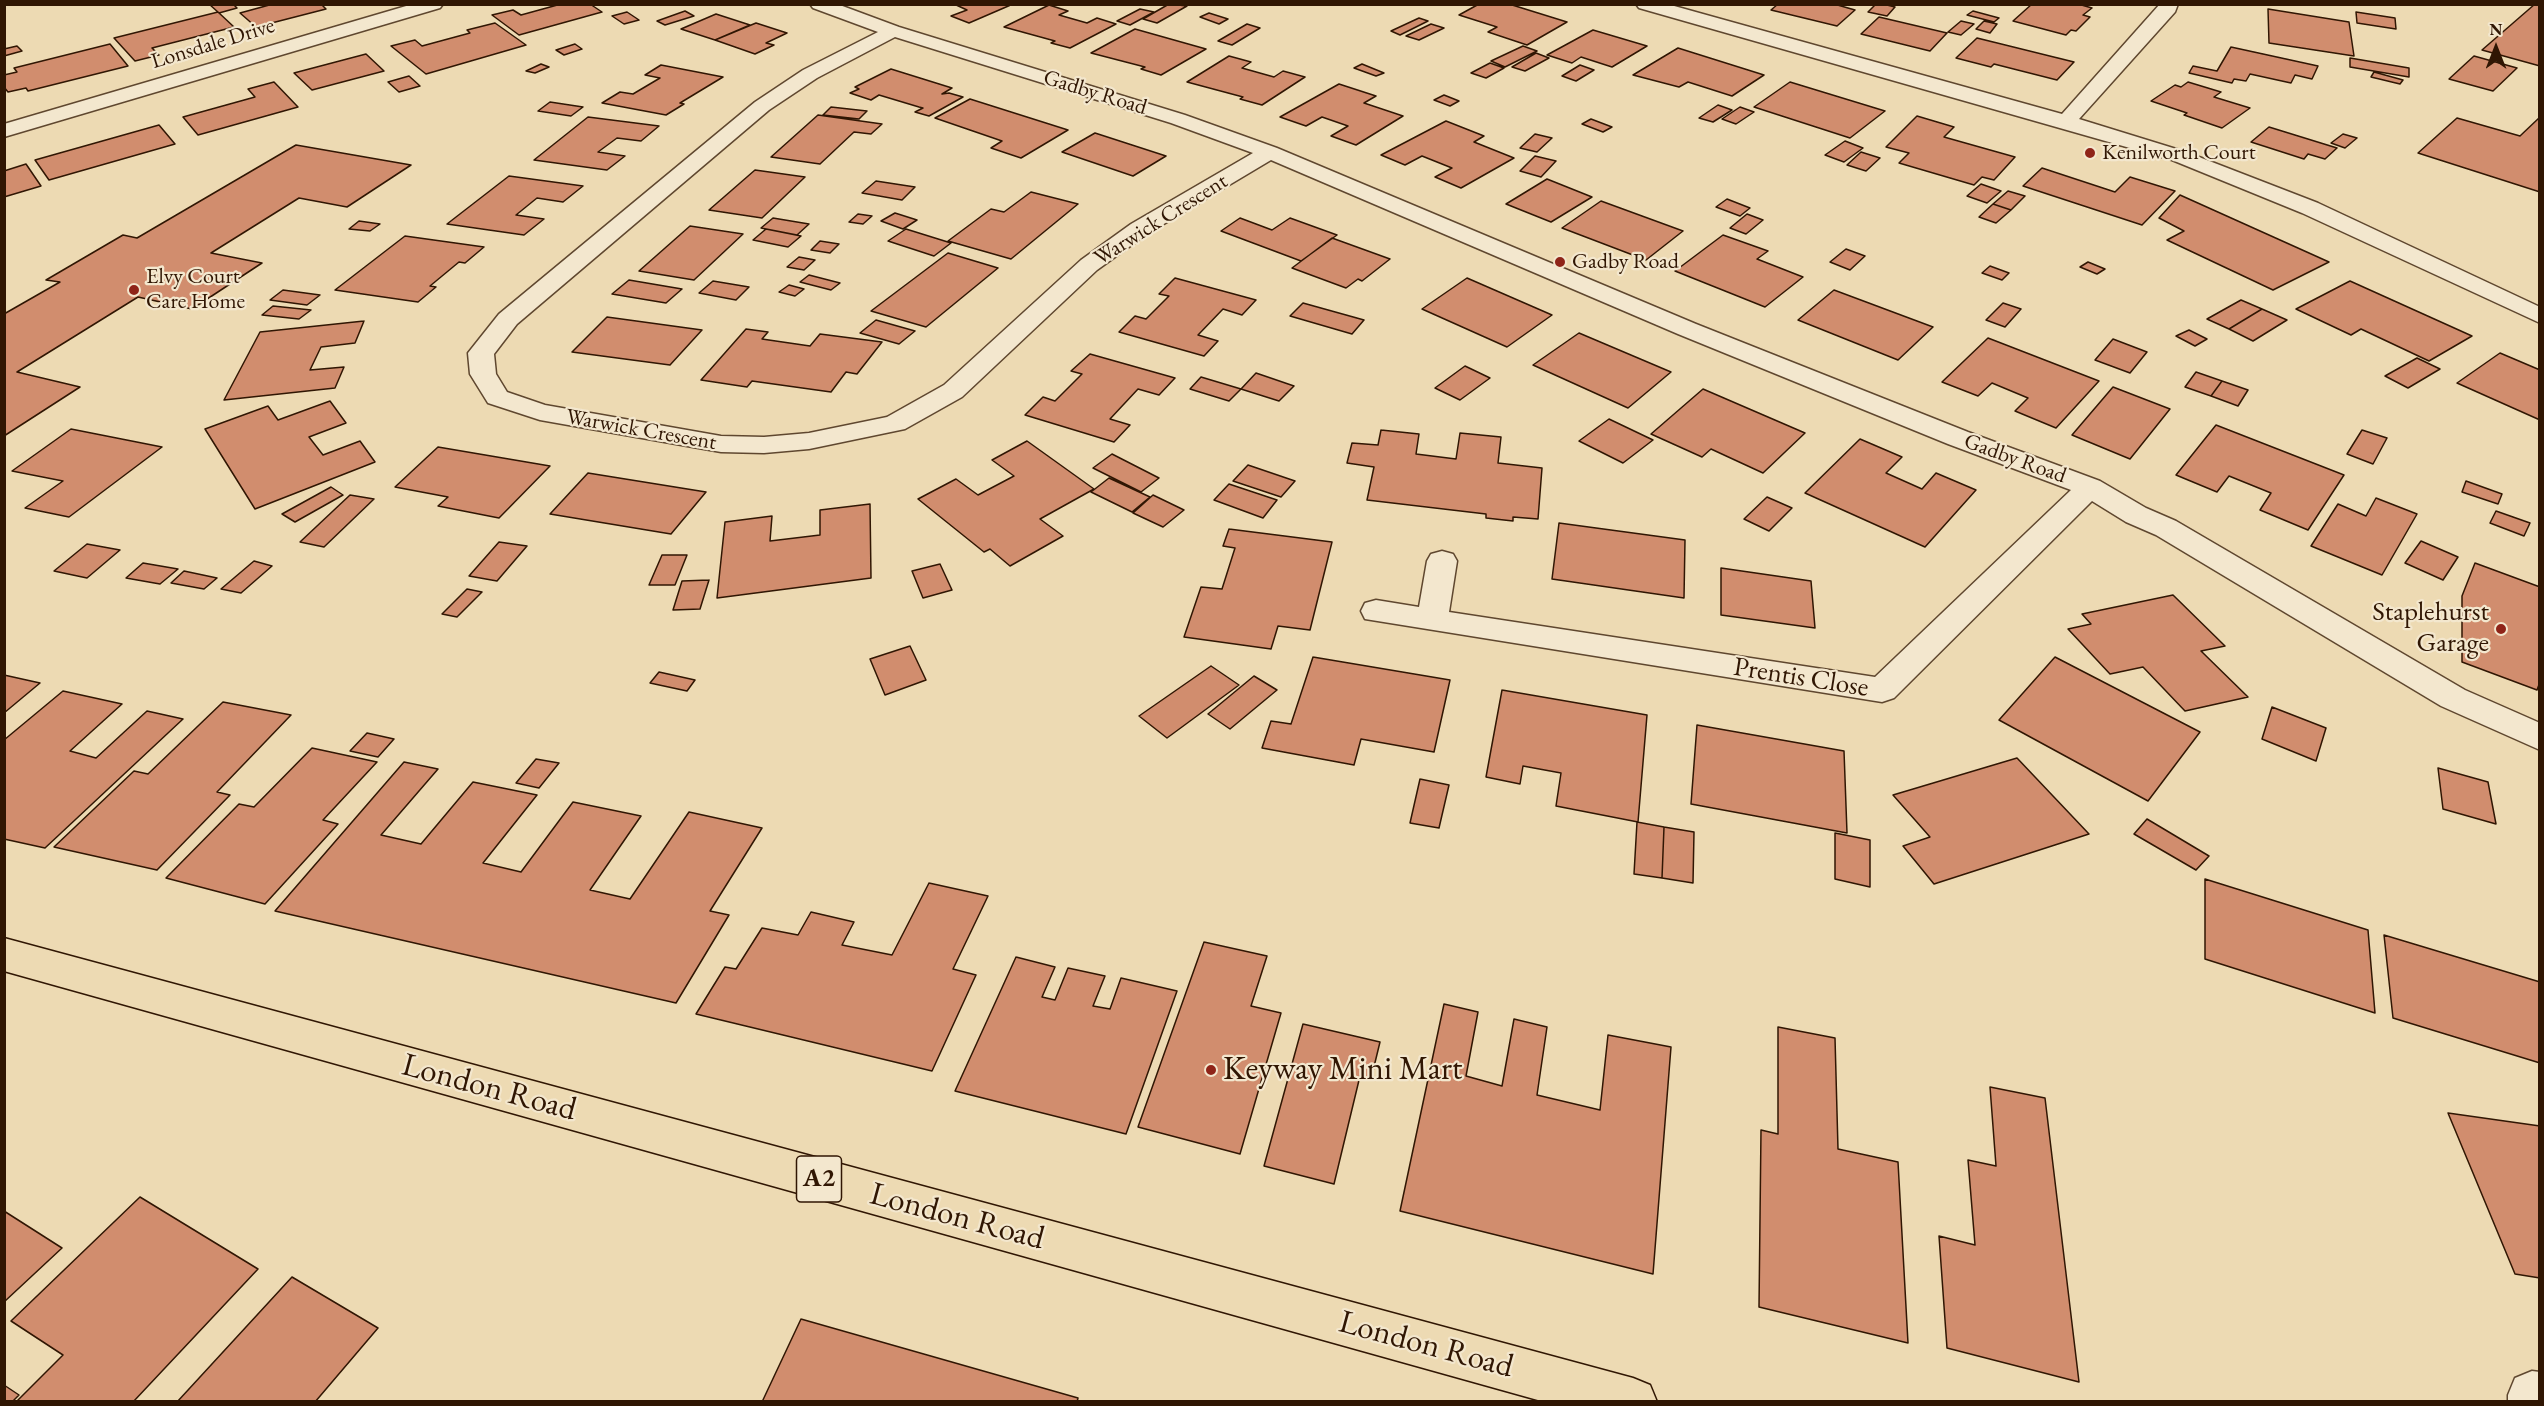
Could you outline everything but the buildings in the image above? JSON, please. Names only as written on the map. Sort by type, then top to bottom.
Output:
[{"type":"main road","name":"London Road","points":[[4,954],[1633,1401]]},
{"type":"street","name":"Lonsdale Drive","points":[[4,130],[434,4]]},
{"type":"street","name":"Gadby Road","points":[[819,4],[893,31],[1178,119],[1270,152],[1698,334],[1958,438],[2090,487],[2136,515],[2166,528],[2453,698],[2540,738]]},
{"type":"street","points":[[1645,4],[2179,156],[2310,208],[2540,316]]},
{"type":"street","points":[[2066,122],[2169,8],[2169,4]]},
{"type":"street","name":"Warwick Crescent","points":[[893,31],[810,74],[762,106],[508,320],[482,353],[483,374],[497,397],[540,412],[721,444],[764,445],[809,441],[895,423],[953,391],[1089,265],[1139,229],[1270,152]]},
{"type":"street","name":"Prentis Close","points":[[1376,611],[1882,690],[2090,487]]},
{"type":"street","points":[[1432,619],[1442,561]]},
{"type":"street","points":[[2532,1401],[2532,1395],[2540,1396]]},
{"type":"place","name":"Kenilworth Court","points":[[2090,153]]},
{"type":"place","name":"Gadby Road","points":[[1560,262]]},
{"type":"place","name":"Elvy Court Care Home","points":[[134,290]]},
{"type":"place","name":"Staplehurst Garage","points":[[2501,629]]},
{"type":"place","name":"Keyway Mini Mart","points":[[1211,1070]]}]
